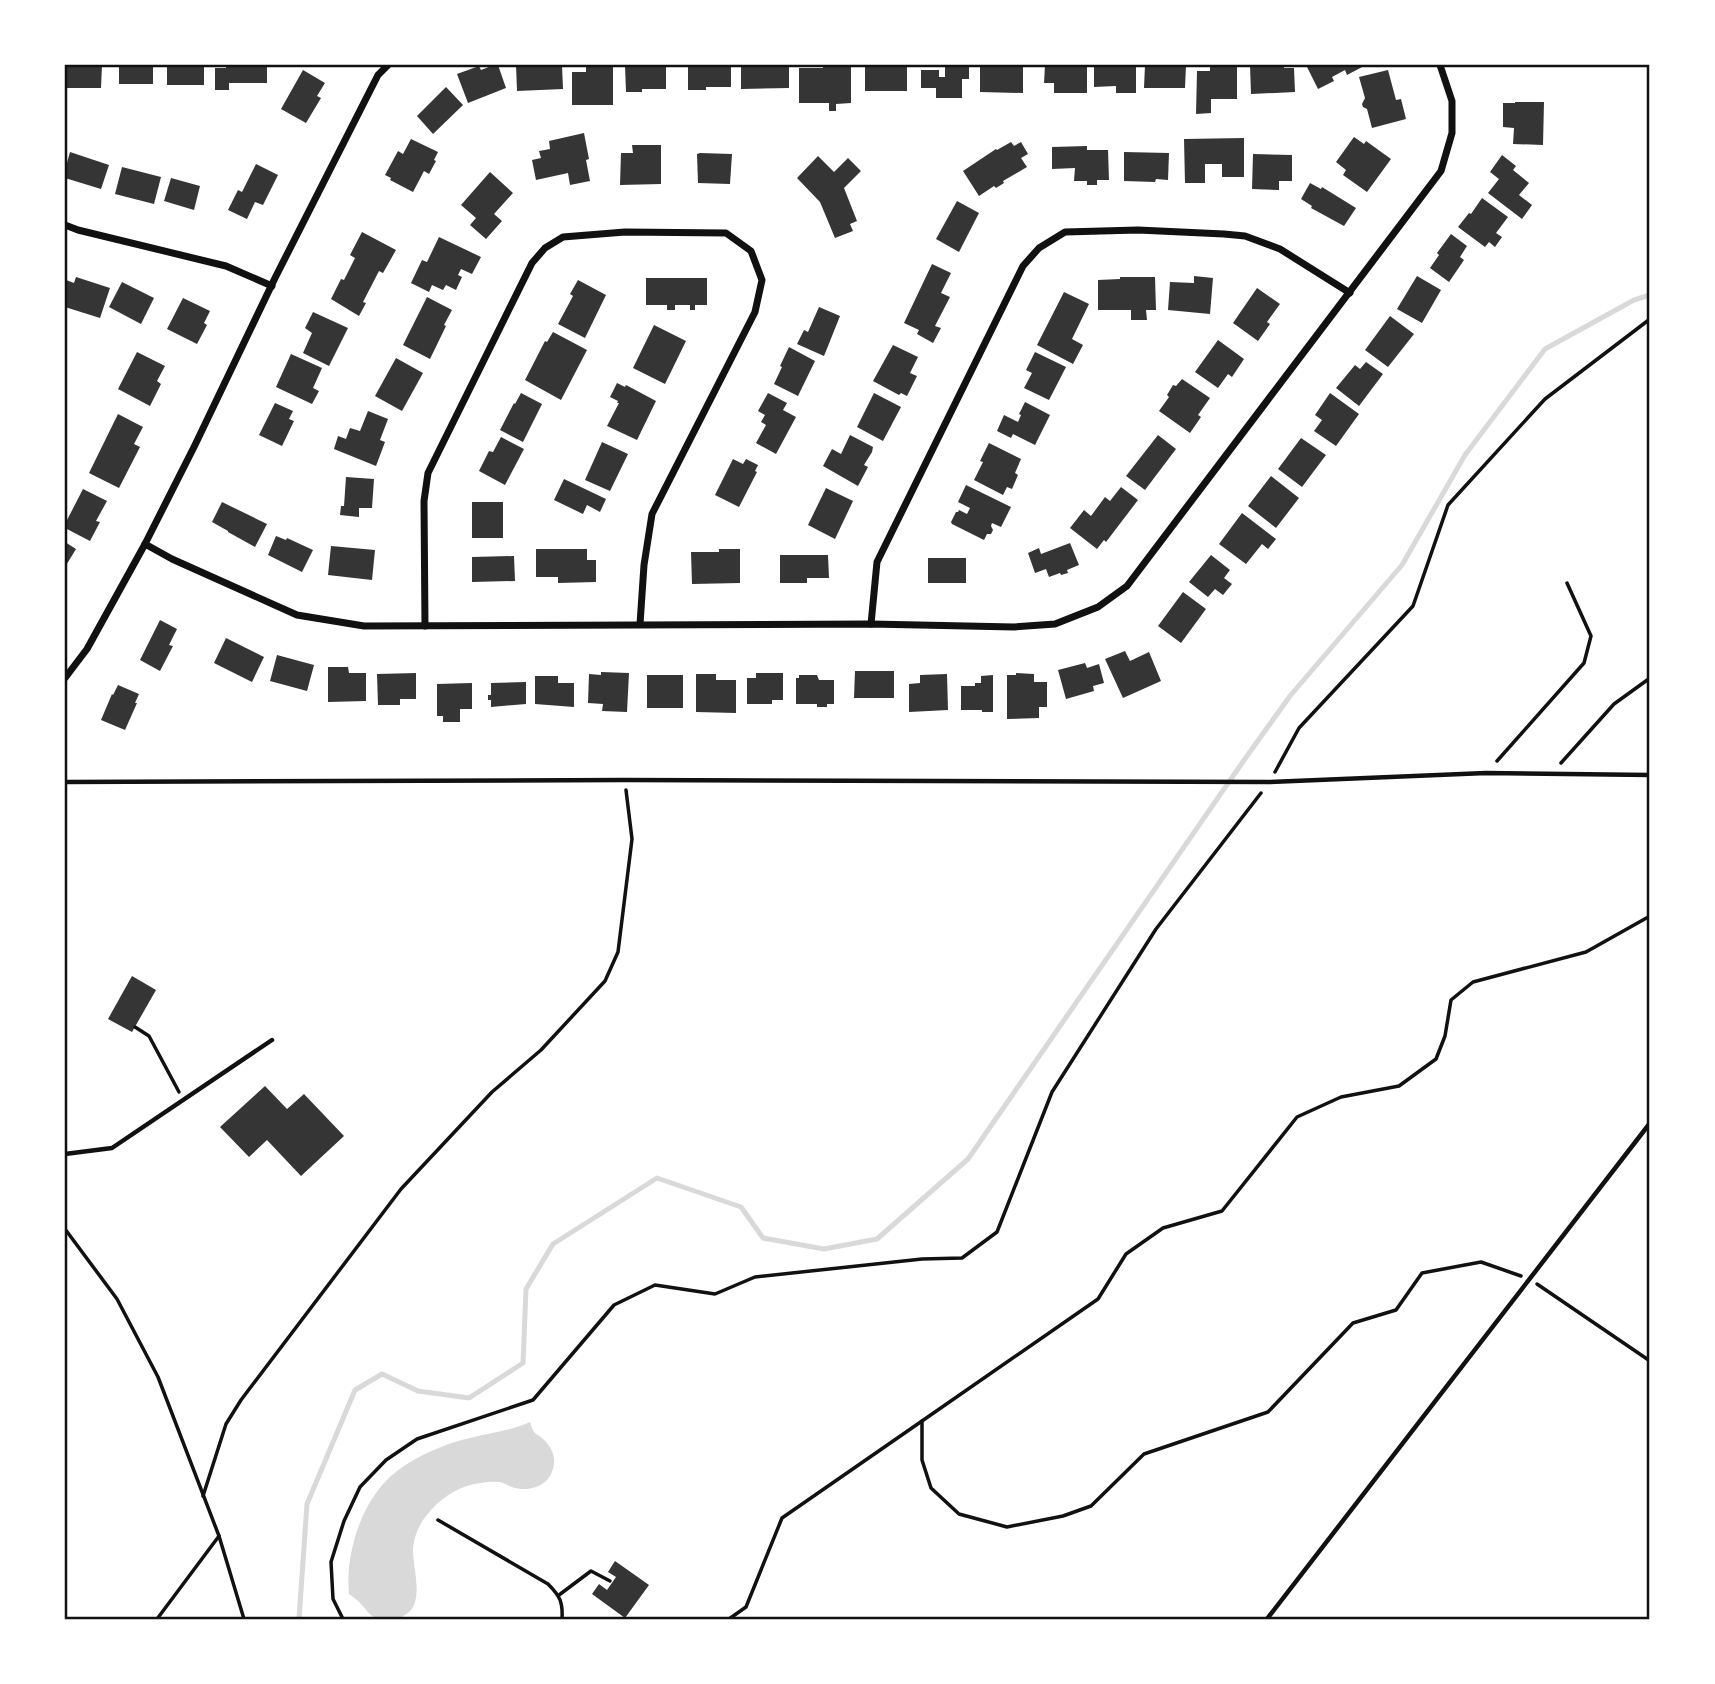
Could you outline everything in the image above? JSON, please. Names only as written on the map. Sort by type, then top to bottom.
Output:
[{"type":"street","points":[[145,544],[172,559],[298,615],[364,626],[871,624],[1014,627],[1055,624],[1098,607],[1127,586],[1441,172],[1452,132],[1452,101],[1440,65]]},
{"type":"street","points":[[65,678],[87,649],[145,544],[382,67]]},
{"type":"street","points":[[65,225],[226,266],[272,286]]},
{"type":"street","points":[[871,624],[877,562],[1023,266],[1039,248],[1065,232],[1138,230],[1245,236],[1280,249],[1350,293]]},
{"type":"street","points":[[425,626],[424,501],[428,473],[532,263],[545,248],[563,237],[625,232],[726,233],[751,251],[762,279],[758,301],[755,312],[652,514],[644,565],[640,624]]},
{"type":"lane","points":[[65,782],[1269,782],[1486,773],[1650,775]]},
{"type":"lane","points":[[65,1154],[112,1148],[272,1040]]},
{"type":"lane","points":[[1267,1619],[1650,1123]]},
{"type":"path","points":[[343,1619],[333,1599],[331,1562],[344,1521],[360,1487],[386,1460],[417,1439],[533,1400],[614,1305],[655,1285],[715,1294],[755,1277],[922,1259],[962,1258],[997,1232],[1052,1092],[1156,929],[1269,782],[1299,728],[1413,606],[1448,505],[1545,399],[1650,319]]},
{"type":"path","points":[[1486,773],[1584,663],[1591,636],[1567,583]]},
{"type":"path","points":[[1550,774],[1614,704],[1650,678]]},
{"type":"path","points":[[203,1496],[226,1424],[241,1400],[401,1189],[492,1092],[541,1050],[605,981],[618,951],[632,839],[625,780]]},
{"type":"path","points":[[729,1619],[746,1607],[782,1517],[1098,1299],[1126,1254],[1163,1228],[1222,1211],[1297,1117],[1341,1097],[1399,1086],[1436,1059],[1445,1036],[1451,1000],[1473,982],[1586,952],[1650,916]]},
{"type":"path","points":[[135,1027],[149,1036],[184,1100]]},
{"type":"path","points":[[65,1228],[117,1299],[158,1377],[219,1536],[244,1619]]},
{"type":"path","points":[[922,1421],[922,1460],[931,1488],[959,1514],[1007,1527],[1063,1516],[1091,1506],[1144,1454],[1268,1412],[1353,1323],[1396,1310],[1422,1273],[1481,1262],[1530,1279],[1650,1361]]},
{"type":"path","points":[[438,1520],[548,1584],[559,1595],[562,1619]]},
{"type":"path","points":[[157,1619],[219,1536]]},
{"type":"path","points":[[559,1595],[592,1571],[610,1581]]},
{"type":"shaded area","points":[[530,1422],[534,1432],[546,1442],[554,1456],[554,1466],[547,1480],[528,1489],[498,1482],[474,1484],[460,1488],[442,1500],[424,1518],[415,1537],[413,1548],[417,1588],[413,1607],[407,1614],[397,1618],[372,1616],[349,1594],[348,1579],[357,1530],[380,1487],[398,1470],[431,1451]]},
{"type":"building","points":[[65,65],[102,65],[101,88],[65,88]]},
{"type":"building","points":[[119,65],[153,65],[153,84],[119,84]]},
{"type":"building","points":[[167,65],[204,65],[204,85],[167,85]]},
{"type":"building","points":[[226,65],[267,65],[267,83],[229,83],[229,90],[215,90],[215,68],[226,68]]},
{"type":"building","points":[[498,65],[506,88],[468,103],[457,74],[479,66],[481,70]]},
{"type":"building","points":[[516,65],[562,65],[563,89],[517,91]]},
{"type":"building","points":[[586,65],[613,65],[613,105],[572,105],[572,72],[586,72]]},
{"type":"building","points":[[625,65],[666,65],[666,89],[626,92]]},
{"type":"building","points":[[688,65],[731,65],[731,87],[688,90]]},
{"type":"building","points":[[741,65],[789,65],[789,88],[741,89]]},
{"type":"building","points":[[823,65],[851,65],[851,103],[836,104],[836,111],[829,111],[829,103],[799,103],[799,68],[823,68]]},
{"type":"building","points":[[865,65],[907,65],[907,91],[865,91]]},
{"type":"building","points":[[945,65],[969,65],[969,79],[962,79],[962,98],[936,98],[936,88],[921,88],[921,70],[939,70],[939,77],[945,77]]},
{"type":"building","points":[[980,65],[1023,65],[1023,93],[980,92]]},
{"type":"building","points":[[1045,65],[1087,65],[1087,93],[1054,93],[1054,83],[1044,83]]},
{"type":"building","points":[[1094,65],[1136,65],[1136,93],[1116,93],[1116,86],[1094,87]]},
{"type":"building","points":[[1145,65],[1186,65],[1185,88],[1144,88]]},
{"type":"building","points":[[1210,65],[1237,65],[1237,99],[1211,99],[1211,113],[1196,114],[1197,71],[1210,71]]},
{"type":"building","points":[[1250,65],[1284,65],[1284,68],[1294,68],[1295,92],[1251,94]]},
{"type":"building","points":[[1306,65],[1366,65],[1347,75],[1345,70],[1332,77],[1334,81],[1318,89]]},
{"type":"building","points":[[303,70],[325,83],[317,96],[321,98],[306,123],[281,109]]},
{"type":"building","points":[[1388,70],[1396,100],[1401,99],[1406,119],[1372,128],[1367,109],[1362,104],[1365,98],[1359,77]]},
{"type":"building","points":[[446,87],[463,105],[433,134],[417,116]]},
{"type":"building","points":[[1544,102],[1543,145],[1513,144],[1514,128],[1503,127],[1503,103]]},
{"type":"building","points":[[584,133],[590,181],[570,185],[568,173],[536,180],[532,160],[541,158],[539,151],[550,149],[549,141]]},
{"type":"building","points":[[1354,137],[1364,144],[1366,141],[1391,159],[1367,192],[1343,175],[1346,170],[1336,162]]},
{"type":"building","points":[[1244,138],[1244,177],[1222,177],[1222,164],[1205,164],[1205,183],[1185,183],[1184,139]]},
{"type":"building","points":[[411,139],[438,152],[429,174],[424,171],[413,192],[385,175],[398,151],[403,154]]},
{"type":"building","points":[[1011,142],[1014,146],[1021,142],[1028,154],[1021,158],[1027,167],[979,196],[963,171]]},
{"type":"building","points":[[632,145],[661,145],[661,184],[620,185],[621,153],[633,153]]},
{"type":"building","points":[[1087,146],[1087,150],[1108,150],[1109,180],[1097,180],[1097,185],[1087,185],[1087,181],[1074,181],[1075,168],[1052,169],[1052,147]]},
{"type":"building","points":[[70,152],[109,165],[101,189],[65,178]]},
{"type":"building","points":[[1124,152],[1169,153],[1168,180],[1124,181]]},
{"type":"building","points":[[697,154],[732,154],[730,184],[698,183]]},
{"type":"building","points":[[1253,154],[1292,155],[1292,181],[1279,181],[1279,190],[1252,189]]},
{"type":"building","points":[[1502,155],[1516,166],[1513,170],[1529,183],[1519,195],[1532,205],[1522,219],[1488,193],[1499,179],[1490,172]]},
{"type":"building","points":[[818,156],[834,172],[848,158],[861,171],[844,188],[857,221],[850,224],[853,231],[835,238],[820,202],[797,178]]},
{"type":"building","points":[[256,164],[278,175],[263,205],[255,202],[247,219],[228,210],[238,190],[242,192]]},
{"type":"building","points":[[122,167],[161,177],[154,204],[115,194]]},
{"type":"building","points":[[490,172],[513,193],[494,214],[502,221],[486,239],[470,225],[476,218],[461,205]]},
{"type":"building","points":[[171,178],[200,186],[194,210],[164,201]]},
{"type":"building","points":[[1310,183],[1321,189],[1322,187],[1356,208],[1344,226],[1311,208],[1312,206],[1301,199]]},
{"type":"building","points":[[1482,198],[1508,217],[1496,233],[1502,237],[1495,247],[1489,242],[1485,247],[1458,227]]},
{"type":"building","points":[[957,201],[979,213],[959,252],[936,239]]},
{"type":"building","points":[[362,232],[396,250],[383,273],[379,271],[359,316],[331,299],[355,258],[350,255]]},
{"type":"building","points":[[1451,234],[1467,246],[1460,257],[1464,260],[1449,282],[1430,268]]},
{"type":"building","points":[[439,237],[481,257],[472,274],[461,269],[458,275],[462,277],[456,290],[446,285],[443,290],[432,285],[429,292],[411,283],[422,260],[427,262]]},
{"type":"building","points":[[932,264],[951,273],[941,293],[950,297],[935,326],[941,328],[933,343],[917,334],[919,330],[904,323]]},
{"type":"building","points":[[1194,276],[1213,278],[1210,314],[1168,310],[1170,282],[1194,283]]},
{"type":"building","points":[[1417,276],[1441,290],[1422,323],[1397,309]]},
{"type":"building","points":[[76,277],[110,288],[100,318],[65,307],[66,280],[74,283]]},
{"type":"building","points":[[1155,277],[1156,310],[1146,310],[1147,320],[1131,320],[1131,310],[1098,310],[1098,280]]},
{"type":"building","points":[[646,278],[707,278],[707,305],[695,305],[695,310],[690,310],[690,305],[675,305],[675,310],[667,310],[667,305],[646,305]]},
{"type":"building","points":[[578,280],[606,295],[585,338],[558,324]]},
{"type":"building","points":[[122,282],[154,298],[141,324],[109,307]]},
{"type":"building","points":[[1257,288],[1280,304],[1258,341],[1233,323]]},
{"type":"building","points":[[1064,292],[1089,304],[1072,339],[1083,345],[1073,364],[1037,345]]},
{"type":"building","points":[[427,297],[452,310],[430,359],[403,345]]},
{"type":"building","points":[[183,298],[210,311],[204,323],[207,325],[197,344],[167,329]]},
{"type":"building","points":[[819,307],[840,316],[824,356],[797,344],[804,330],[808,332]]},
{"type":"building","points":[[313,312],[348,328],[329,366],[303,353],[312,333],[305,328]]},
{"type":"building","points":[[1390,316],[1414,334],[1388,367],[1365,350]]},
{"type":"building","points":[[654,325],[686,341],[665,384],[633,368]]},
{"type":"building","points":[[553,332],[587,350],[561,400],[525,380],[545,341],[547,342]]},
{"type":"building","points":[[1218,340],[1244,359],[1232,377],[1228,374],[1218,388],[1195,372]]},
{"type":"building","points":[[893,345],[918,357],[910,373],[917,376],[907,396],[901,393],[899,395],[873,381]]},
{"type":"building","points":[[789,347],[815,361],[798,396],[774,384]]},
{"type":"building","points":[[137,352],[165,366],[157,381],[161,384],[150,406],[118,389]]},
{"type":"building","points":[[1035,352],[1066,367],[1049,400],[1024,388],[1032,373],[1026,370]]},
{"type":"building","points":[[291,354],[322,368],[313,388],[319,391],[312,404],[276,387]]},
{"type":"building","points":[[396,358],[423,373],[402,411],[375,396]]},
{"type":"building","points":[[1366,362],[1383,374],[1359,406],[1336,388],[1355,365],[1360,369]]},
{"type":"building","points":[[1182,379],[1210,398],[1190,433],[1159,411],[1169,397],[1167,395],[1173,385],[1176,386]]},
{"type":"building","points":[[617,383],[656,401],[637,440],[607,426],[619,403],[610,397]]},
{"type":"building","points":[[521,393],[542,404],[523,442],[500,430]]},
{"type":"building","points":[[768,393],[787,403],[783,410],[796,417],[776,454],[756,443],[766,425],[761,422],[765,415],[758,411]]},
{"type":"building","points":[[874,393],[901,407],[883,441],[857,427]]},
{"type":"building","points":[[1330,393],[1359,414],[1336,446],[1314,431],[1322,420],[1315,415]]},
{"type":"building","points":[[1025,402],[1050,415],[1035,445],[1013,434],[1011,438],[997,431],[1004,415],[1018,422]]},
{"type":"building","points":[[275,403],[293,411],[289,419],[294,421],[282,446],[259,435]]},
{"type":"building","points":[[368,411],[388,419],[380,440],[385,442],[376,466],[334,449],[338,436],[346,439],[350,428],[360,431]]},
{"type":"building","points":[[118,414],[143,427],[134,444],[140,447],[119,488],[89,473]]},
{"type":"building","points":[[850,435],[873,447],[864,465],[868,467],[858,486],[823,466],[832,449],[841,454]]},
{"type":"building","points":[[1158,435],[1176,449],[1145,490],[1126,476]]},
{"type":"building","points":[[501,437],[524,449],[505,485],[479,471],[489,451],[493,452]]},
{"type":"building","points":[[1301,438],[1326,455],[1302,487],[1278,469]]},
{"type":"building","points":[[602,442],[628,454],[610,491],[585,480]]},
{"type":"building","points":[[989,443],[1021,459],[1012,489],[1007,487],[1003,495],[974,480]]},
{"type":"building","points":[[733,459],[743,464],[746,459],[758,465],[739,507],[715,495]]},
{"type":"building","points":[[1271,476],[1299,498],[1276,528],[1248,506]]},
{"type":"building","points":[[346,477],[374,479],[372,508],[359,508],[359,517],[340,515],[341,506],[344,506]]},
{"type":"building","points":[[564,479],[606,499],[600,512],[587,505],[583,514],[554,500]]},
{"type":"building","points":[[966,485],[1011,507],[1001,527],[992,523],[993,530],[984,540],[951,522],[956,512],[959,510],[967,514],[970,508],[958,502]]},
{"type":"building","points":[[1121,487],[1138,500],[1106,542],[1104,540],[1097,549],[1070,528],[1084,510],[1091,516],[1105,497],[1110,501]]},
{"type":"building","points":[[826,488],[853,501],[835,539],[808,525]]},
{"type":"building","points":[[83,489],[107,501],[96,521],[100,522],[90,541],[65,528]]},
{"type":"building","points":[[222,502],[267,524],[255,547],[212,522]]},
{"type":"building","points":[[472,502],[503,502],[503,538],[472,538]]},
{"type":"building","points":[[1242,513],[1276,539],[1268,549],[1262,544],[1246,564],[1219,544]]},
{"type":"building","points":[[276,536],[313,550],[302,572],[268,555]]},
{"type":"building","points":[[65,542],[76,549],[65,567]]},
{"type":"building","points":[[1070,543],[1079,565],[1061,575],[1060,573],[1049,577],[1046,569],[1035,573],[1028,553],[1039,548],[1041,554]]},
{"type":"building","points":[[331,546],[375,550],[372,580],[328,575]]},
{"type":"building","points":[[536,549],[587,549],[587,560],[596,560],[596,582],[558,583],[558,577],[536,577]]},
{"type":"building","points":[[719,549],[740,549],[740,583],[692,584],[691,552],[719,552]]},
{"type":"building","points":[[780,555],[828,555],[829,578],[807,578],[807,583],[780,583]]},
{"type":"building","points":[[1211,555],[1230,570],[1224,578],[1232,584],[1223,595],[1215,589],[1208,597],[1189,582]]},
{"type":"building","points":[[514,556],[515,581],[472,582],[472,557]]},
{"type":"building","points":[[928,558],[966,558],[966,583],[928,583]]},
{"type":"building","points":[[1183,592],[1206,609],[1181,643],[1158,626]]},
{"type":"building","points":[[160,620],[177,629],[169,645],[173,646],[160,671],[140,660]]},
{"type":"building","points":[[226,638],[264,657],[252,682],[214,663]]},
{"type":"building","points":[[1125,651],[1130,661],[1149,652],[1161,681],[1123,698],[1105,659]]},
{"type":"building","points":[[277,655],[314,665],[307,691],[270,681]]},
{"type":"building","points":[[1085,663],[1087,668],[1099,664],[1104,683],[1093,686],[1094,691],[1066,699],[1058,670]]},
{"type":"building","points":[[328,667],[348,667],[349,673],[366,673],[366,701],[328,702]]},
{"type":"building","points":[[855,671],[894,671],[894,698],[854,698]]},
{"type":"building","points":[[601,672],[629,673],[627,712],[602,711],[603,704],[588,703],[589,674],[601,675]]},
{"type":"building","points":[[416,673],[416,699],[400,699],[400,705],[378,705],[377,674]]},
{"type":"building","points":[[756,673],[783,673],[783,700],[772,700],[772,704],[747,704],[747,678],[756,678]]},
{"type":"building","points":[[696,674],[716,674],[716,680],[736,680],[736,713],[696,712]]},
{"type":"building","points":[[947,674],[948,710],[909,712],[909,684],[920,683],[920,675]]},
{"type":"building","points":[[1034,674],[1034,682],[1047,682],[1047,707],[1039,707],[1039,718],[1007,719],[1007,675]]},
{"type":"building","points":[[647,675],[683,675],[683,708],[647,708]]},
{"type":"building","points":[[799,675],[817,675],[819,680],[834,680],[834,704],[817,707],[817,704],[796,704],[796,678],[799,678]]},
{"type":"building","points":[[993,675],[993,712],[961,710],[961,686],[975,686],[975,683],[981,683],[981,676]]},
{"type":"building","points":[[535,676],[558,676],[558,683],[574,683],[574,707],[535,704]]},
{"type":"building","points":[[526,682],[526,704],[491,707],[488,695],[491,695],[491,683]]},
{"type":"building","points":[[472,683],[472,709],[460,709],[460,722],[443,722],[443,716],[437,716],[437,684]]},
{"type":"building","points":[[118,685],[139,694],[125,730],[101,720]]},
{"type":"building","points":[[132,976],[156,990],[132,1032],[108,1019]]},
{"type":"building","points":[[265,1086],[287,1109],[304,1094],[344,1136],[301,1176],[267,1140],[249,1157],[220,1127]]},
{"type":"building","points":[[615,1561],[649,1585],[625,1618],[592,1594],[599,1584],[607,1590],[616,1577],[608,1572]]},
{"type":"waterway","points":[[299,1619],[307,1504],[355,1390],[382,1374],[418,1391],[469,1398],[523,1363],[526,1289],[553,1244],[657,1178],[741,1207],[763,1238],[824,1249],[877,1239],[968,1159],[1290,696],[1402,565],[1465,455],[1545,349],[1634,300],[1650,295]]}]
